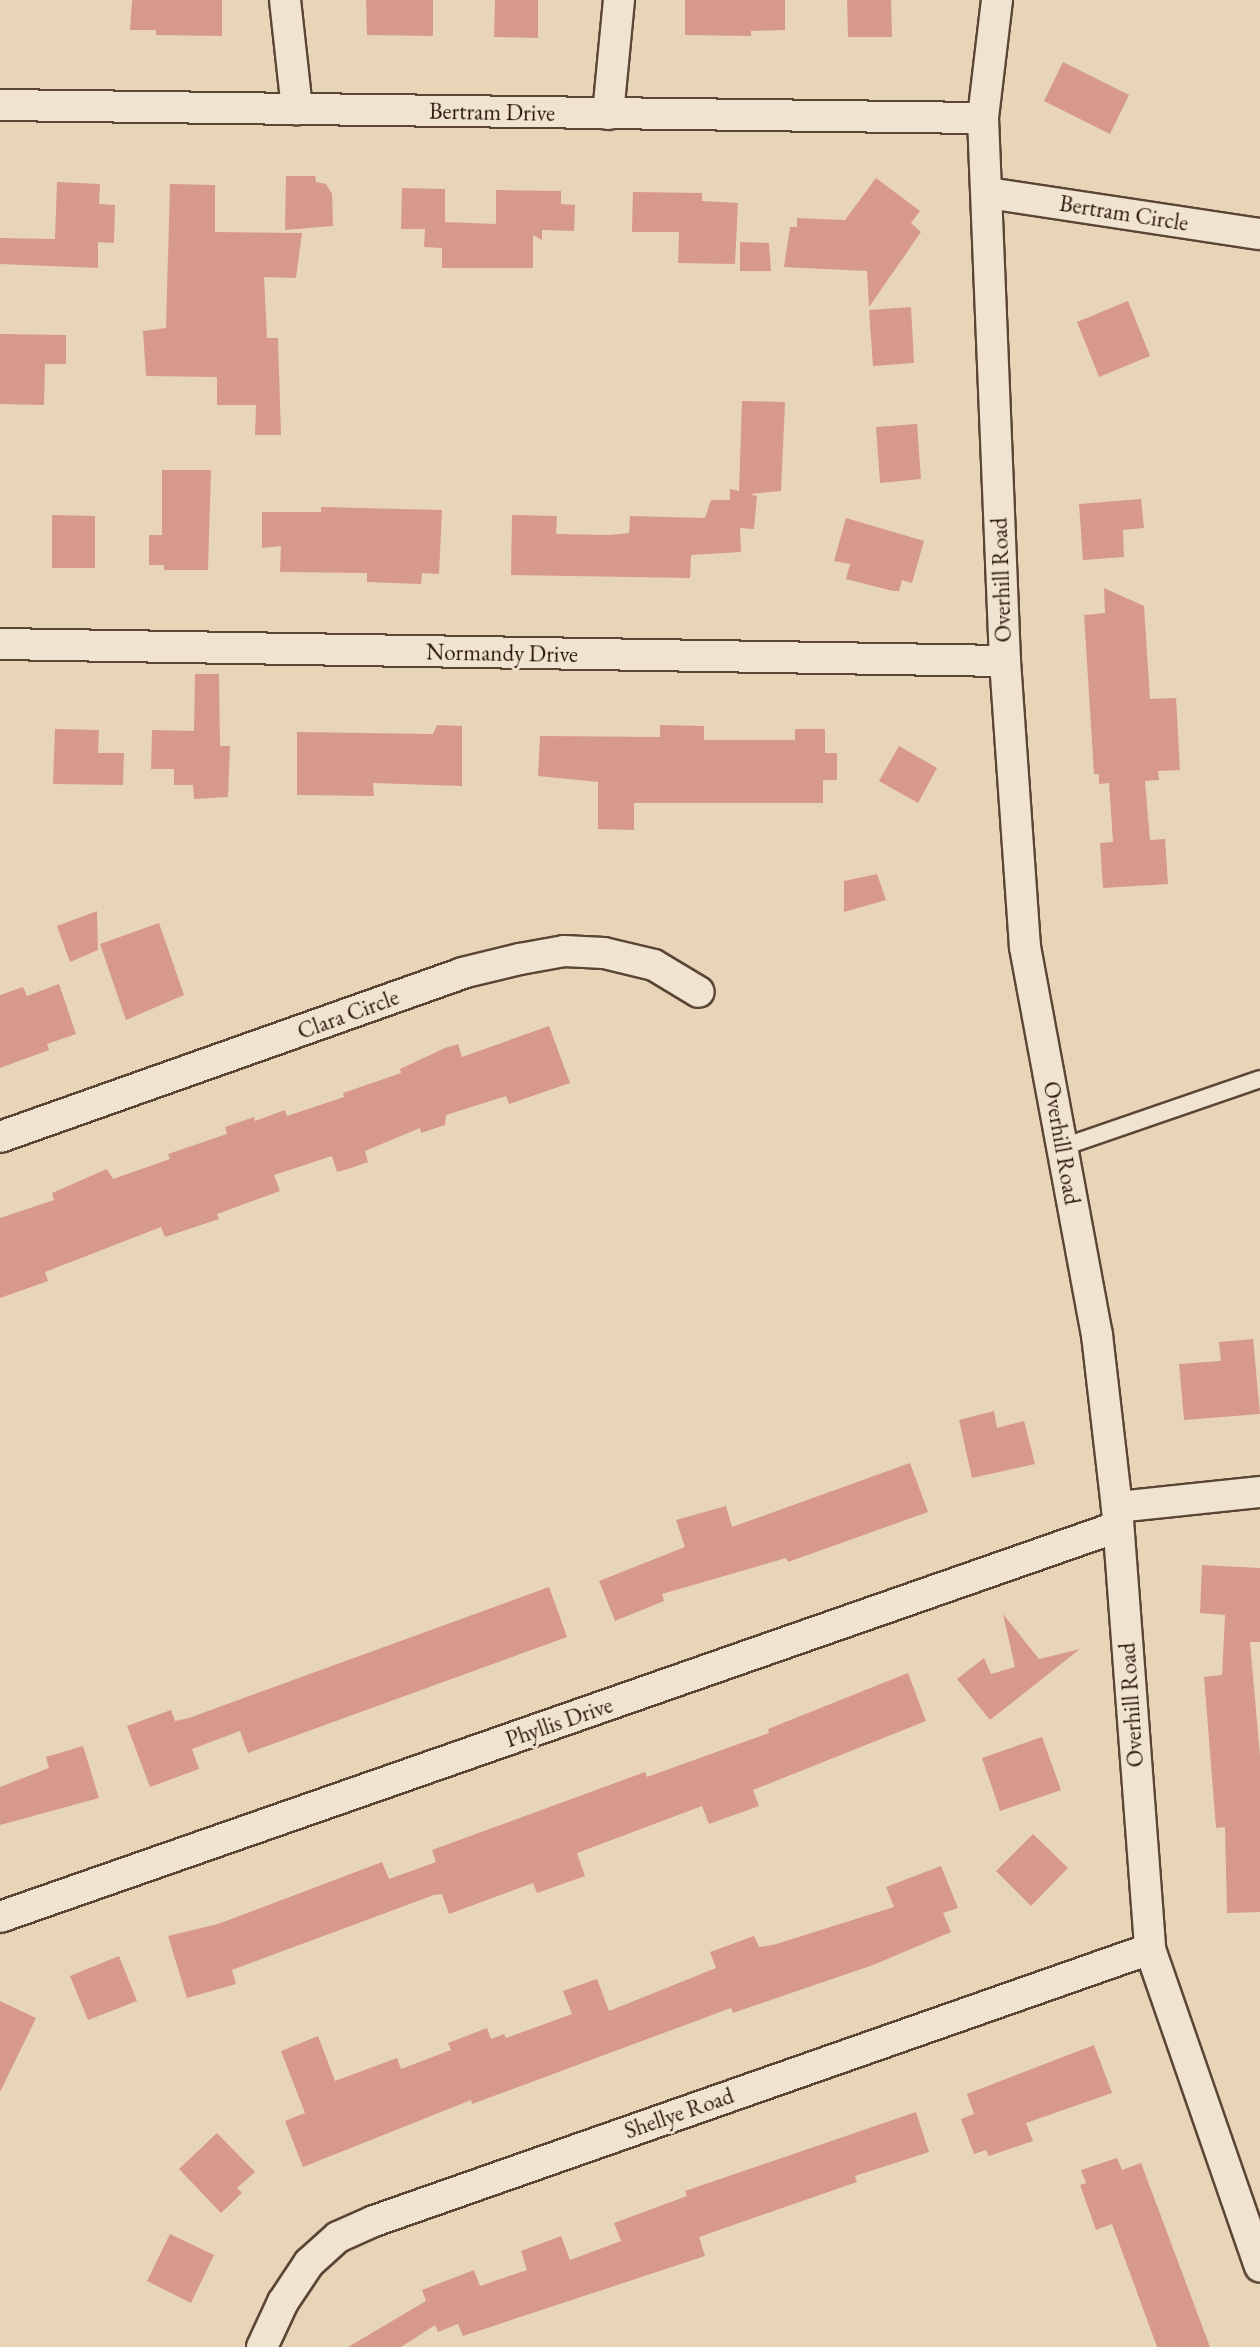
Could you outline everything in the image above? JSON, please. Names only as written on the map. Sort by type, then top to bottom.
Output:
[{"type":"street","points":[[285,0],[297,109]]},
{"type":"street","points":[[608,114],[619,0]]},
{"type":"street","name":"Overhill Road","points":[[997,0],[983,118],[1005,661],[1025,947],[1097,1335],[1117,1517],[1150,1949],[1260,2267]]},
{"type":"street","name":"Bertram Drive","points":[[0,105],[983,118]]},
{"type":"street","name":"Bertram Circle","points":[[988,193],[1260,234]]},
{"type":"street","name":"Normandy Drive","points":[[0,644],[1005,661]]},
{"type":"street","name":"Clara Circle","points":[[0,1137],[462,973],[520,959],[564,951],[604,953],[654,965],[698,992]]},
{"type":"street","name":"Phyllis Drive","points":[[0,1917],[1117,1517],[1260,1492]]},
{"type":"street","name":"Shellye Road","points":[[262,2347],[283,2302],[309,2263],[338,2237],[373,2221],[1150,1949]]},
{"type":"lane","points":[[1063,1147],[1260,1079]]},
{"type":"building","points":[[132,0],[222,0],[222,36],[156,35],[156,30],[130,30]]},
{"type":"building","points":[[366,0],[433,0],[433,36],[367,35]]},
{"type":"building","points":[[495,0],[538,0],[538,38],[494,37]]},
{"type":"building","points":[[685,0],[785,0],[785,30],[751,31],[751,36],[685,35]]},
{"type":"building","points":[[847,0],[891,0],[892,37],[848,37]]},
{"type":"building","points":[[1063,62],[1129,95],[1110,134],[1044,101]]},
{"type":"building","points":[[286,176],[315,176],[316,182],[326,184],[332,194],[333,226],[285,230]]},
{"type":"building","points":[[876,178],[920,211],[911,223],[921,232],[869,307],[867,271],[784,267],[790,227],[797,227],[797,218],[845,220]]},
{"type":"building","points":[[57,182],[100,184],[99,204],[115,205],[114,243],[98,242],[98,268],[0,264],[0,238],[55,239]]},
{"type":"building","points":[[170,184],[215,185],[215,232],[302,233],[296,278],[264,277],[267,338],[278,338],[281,435],[255,435],[256,405],[217,405],[217,377],[146,376],[143,331],[166,328]]},
{"type":"building","points":[[402,188],[445,189],[445,222],[496,224],[496,190],[561,191],[561,204],[575,205],[574,231],[542,230],[542,240],[533,235],[533,268],[442,268],[442,248],[424,247],[425,229],[401,229]]},
{"type":"building","points":[[633,192],[702,193],[702,201],[738,203],[735,264],[678,263],[679,232],[632,232]]},
{"type":"building","points":[[740,242],[769,243],[771,271],[740,271]]},
{"type":"building","points":[[1128,301],[1150,356],[1099,377],[1077,322]]},
{"type":"building","points":[[911,307],[914,363],[873,366],[869,310]]},
{"type":"building","points":[[0,334],[66,335],[66,364],[45,364],[44,405],[0,404]]},
{"type":"building","points":[[742,401],[785,402],[781,491],[750,494],[757,496],[754,529],[740,528],[741,552],[691,555],[690,578],[511,575],[512,515],[557,516],[556,534],[609,535],[629,533],[630,516],[705,518],[711,500],[730,500],[730,489],[739,491]]},
{"type":"building","points":[[917,424],[921,479],[880,483],[876,427]]},
{"type":"building","points":[[162,470],[211,470],[208,570],[164,570],[164,565],[149,565],[149,535],[162,535]]},
{"type":"building","points":[[1141,499],[1144,528],[1123,530],[1124,557],[1083,560],[1079,504]]},
{"type":"building","points":[[321,507],[442,510],[439,574],[422,573],[421,584],[367,582],[367,573],[280,572],[281,546],[262,548],[262,512],[321,512]]},
{"type":"building","points":[[52,515],[95,516],[95,568],[52,568]]},
{"type":"building","points":[[846,518],[924,541],[912,583],[902,580],[899,591],[893,591],[846,579],[850,564],[834,561]]},
{"type":"building","points":[[1104,588],[1144,606],[1150,699],[1176,698],[1180,770],[1158,771],[1159,780],[1145,781],[1150,840],[1165,839],[1168,884],[1103,888],[1100,843],[1113,842],[1109,783],[1099,784],[1099,774],[1094,774],[1084,615],[1105,613]]},
{"type":"building","points":[[195,674],[219,674],[220,746],[230,746],[228,797],[194,799],[193,785],[174,785],[174,769],[151,769],[152,730],[194,731]]},
{"type":"building","points":[[437,725],[462,726],[462,786],[373,783],[374,796],[297,795],[297,732],[433,734]]},
{"type":"building","points":[[660,725],[704,726],[704,740],[795,740],[795,729],[825,729],[825,753],[837,753],[837,780],[823,780],[823,803],[634,803],[634,830],[598,829],[598,782],[538,776],[540,736],[660,737]]},
{"type":"building","points":[[55,729],[99,730],[98,753],[124,753],[123,785],[53,784]]},
{"type":"building","points":[[899,746],[937,768],[918,803],[879,781]]},
{"type":"building","points":[[877,874],[886,900],[844,912],[844,881]]},
{"type":"building","points":[[97,911],[98,950],[70,962],[57,926]]},
{"type":"building","points":[[159,923],[184,995],[126,1020],[100,944]]},
{"type":"building","points":[[59,984],[76,1034],[47,1044],[49,1050],[0,1068],[0,995],[23,987],[27,996]]},
{"type":"building","points":[[549,1026],[570,1083],[509,1104],[506,1096],[446,1115],[445,1125],[421,1133],[420,1128],[365,1151],[368,1162],[351,1168],[337,1172],[332,1156],[274,1175],[280,1191],[217,1214],[219,1219],[165,1237],[161,1227],[45,1272],[48,1281],[0,1298],[0,1218],[54,1200],[52,1193],[107,1169],[113,1179],[170,1159],[168,1154],[227,1134],[225,1127],[254,1117],[255,1121],[285,1110],[287,1116],[344,1097],[343,1093],[401,1073],[400,1069],[445,1048],[458,1044],[462,1057]]},
{"type":"building","points":[[1253,1339],[1260,1414],[1184,1420],[1179,1364],[1221,1361],[1219,1342]]},
{"type":"building","points":[[994,1411],[997,1428],[1024,1421],[1035,1464],[972,1478],[959,1420]]},
{"type":"building","points":[[910,1463],[928,1512],[788,1562],[786,1558],[662,1594],[664,1601],[615,1621],[599,1581],[685,1547],[676,1520],[726,1506],[732,1527]]},
{"type":"building","points":[[1202,1565],[1260,1568],[1260,1642],[1250,1642],[1260,1756],[1260,1912],[1227,1913],[1225,1827],[1216,1828],[1204,1677],[1222,1675],[1225,1615],[1200,1613]]},
{"type":"building","points":[[549,1587],[567,1637],[248,1753],[240,1731],[192,1749],[199,1769],[150,1787],[127,1726],[171,1710],[175,1721],[189,1718]]},
{"type":"building","points":[[1003,1614],[1039,1659],[1080,1649],[990,1720],[957,1679],[984,1658],[991,1674],[1015,1667]]},
{"type":"building","points":[[908,1673],[926,1721],[753,1790],[759,1806],[709,1824],[702,1806],[577,1853],[585,1876],[537,1893],[533,1883],[449,1914],[442,1894],[434,1895],[232,1970],[236,1984],[187,1998],[168,1936],[218,1924],[382,1862],[389,1879],[436,1862],[432,1850],[645,1772],[647,1777],[769,1733],[768,1729]]},
{"type":"building","points":[[1042,1737],[1061,1790],[1000,1811],[982,1758]]},
{"type":"building","points":[[83,1746],[99,1798],[0,1825],[0,1787],[49,1768],[46,1757]]},
{"type":"building","points":[[1033,1834],[1068,1868],[1031,1906],[996,1871]]},
{"type":"building","points":[[941,1866],[958,1908],[943,1913],[951,1932],[873,1965],[733,2013],[731,2008],[472,2104],[471,2100],[303,2167],[285,2121],[305,2113],[281,2051],[318,2036],[335,2081],[397,2058],[401,2069],[451,2050],[448,2043],[487,2028],[491,2039],[504,2034],[506,2038],[572,2014],[563,1991],[597,1979],[609,2011],[716,1968],[710,1952],[754,1936],[759,1947],[773,1945],[894,1907],[886,1887]]},
{"type":"building","points":[[119,1956],[137,2001],[88,2020],[70,1976]]},
{"type":"building","points":[[0,2001],[36,2018],[0,2092]]},
{"type":"building","points":[[1094,2045],[1112,2093],[1026,2123],[1033,2141],[989,2156],[986,2150],[974,2154],[961,2119],[974,2114],[967,2094]]},
{"type":"building","points":[[916,2112],[929,2152],[855,2176],[857,2182],[699,2237],[705,2256],[463,2336],[458,2324],[438,2332],[435,2325],[401,2347],[348,2347],[426,2301],[422,2290],[474,2270],[480,2286],[527,2270],[521,2251],[561,2236],[570,2260],[621,2241],[614,2223],[687,2196],[685,2191]]},
{"type":"building","points":[[217,2133],[255,2172],[237,2188],[242,2193],[221,2213],[179,2169]]},
{"type":"building","points":[[1117,2158],[1122,2170],[1141,2163],[1210,2347],[1157,2347],[1112,2224],[1096,2230],[1080,2185],[1086,2183],[1081,2170]]},
{"type":"building","points":[[170,2234],[214,2255],[191,2303],[147,2281]]}]
